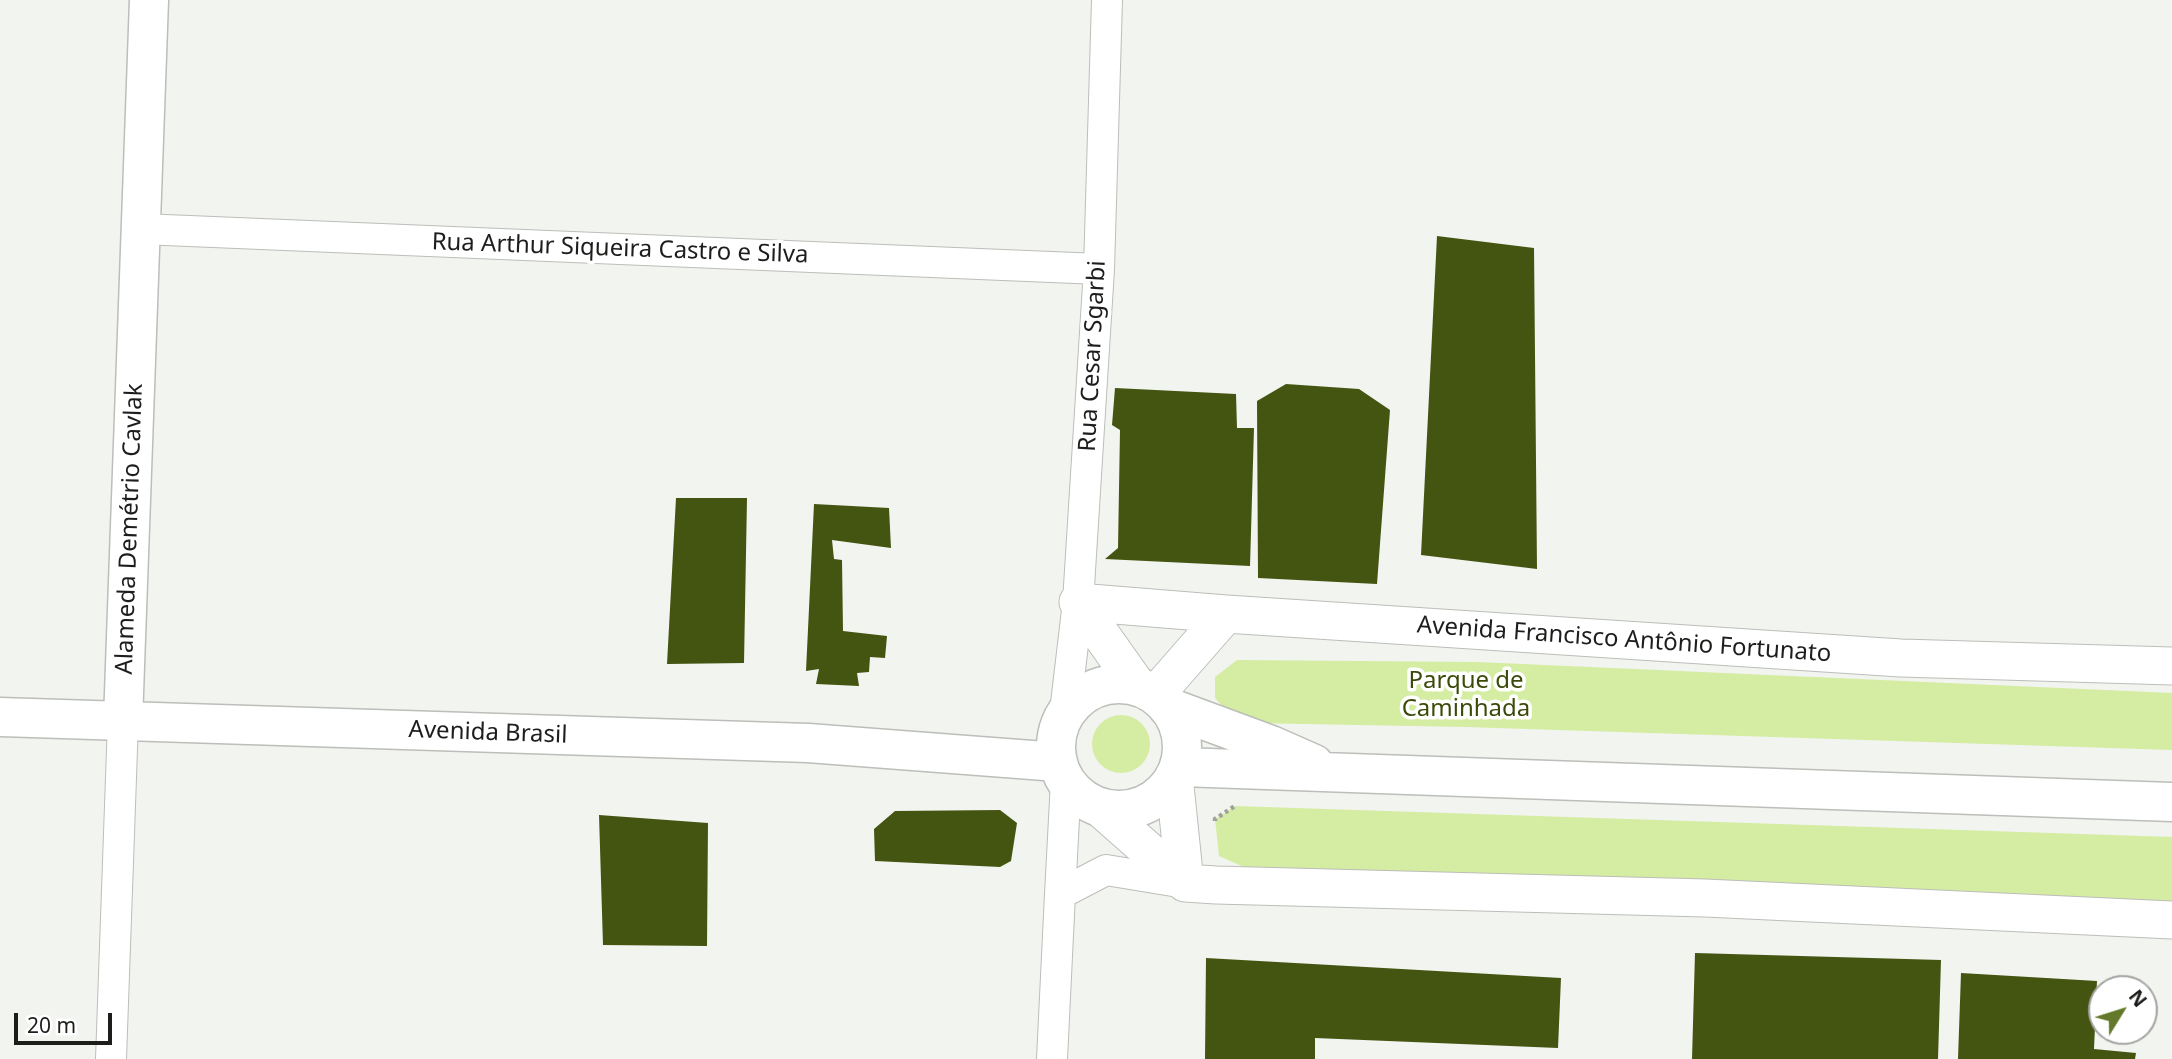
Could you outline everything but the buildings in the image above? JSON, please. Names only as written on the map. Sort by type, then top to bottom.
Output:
[{"type":"main road","name":"Alameda Demétrio Cavlak","points":[[123,721],[149,0]]},
{"type":"main road","points":[[1154,695],[1184,747],[1177,772],[1157,799],[1139,808],[1119,811],[1099,807],[1080,797],[1062,747],[1079,697],[1096,687],[1116,682],[1154,695],[1332,772]]},
{"type":"main road","name":"Avenida Brasil","points":[[0,717],[808,743],[976,755],[1062,747]]},
{"type":"main road","points":[[1177,772],[1332,772],[2172,802]]},
{"type":"street","name":"Rua Cesar Sgarbi","points":[[1052,1059],[1060,894],[1062,747],[1077,602],[1098,269],[1107,0]]},
{"type":"street","name":"Rua Arthur Siqueira Castro e Silva","points":[[141,229],[1098,269]]},
{"type":"street","name":"Avenida Francisco Antônio Fortunato","points":[[1077,602],[1901,658],[2172,666]]},
{"type":"street","points":[[1077,602],[1154,695],[1226,614]]},
{"type":"street","name":"Alameda Demétrio Cavlak","points":[[111,1059],[123,721]]},
{"type":"street","points":[[1177,772],[1185,883]]},
{"type":"street","points":[[1099,807],[1185,883]]},
{"type":"street","points":[[1060,894],[1106,870],[1185,883],[1216,885],[1705,898],[2172,920]]},
{"type":"green space","name":"Parque de Caminhada","points":[[1237,660],[1478,662],[2172,693],[2172,750],[1466,727],[1250,723],[1224,708],[1215,698],[1215,677]]},
{"type":"green space","points":[[1115,715],[1127,715],[1142,723],[1150,738],[1150,750],[1142,765],[1127,773],[1115,773],[1100,765],[1092,750],[1092,738],[1100,723]]},
{"type":"green space","points":[[1235,806],[2172,837],[2172,906],[1246,868],[1219,856],[1215,819]]}]
